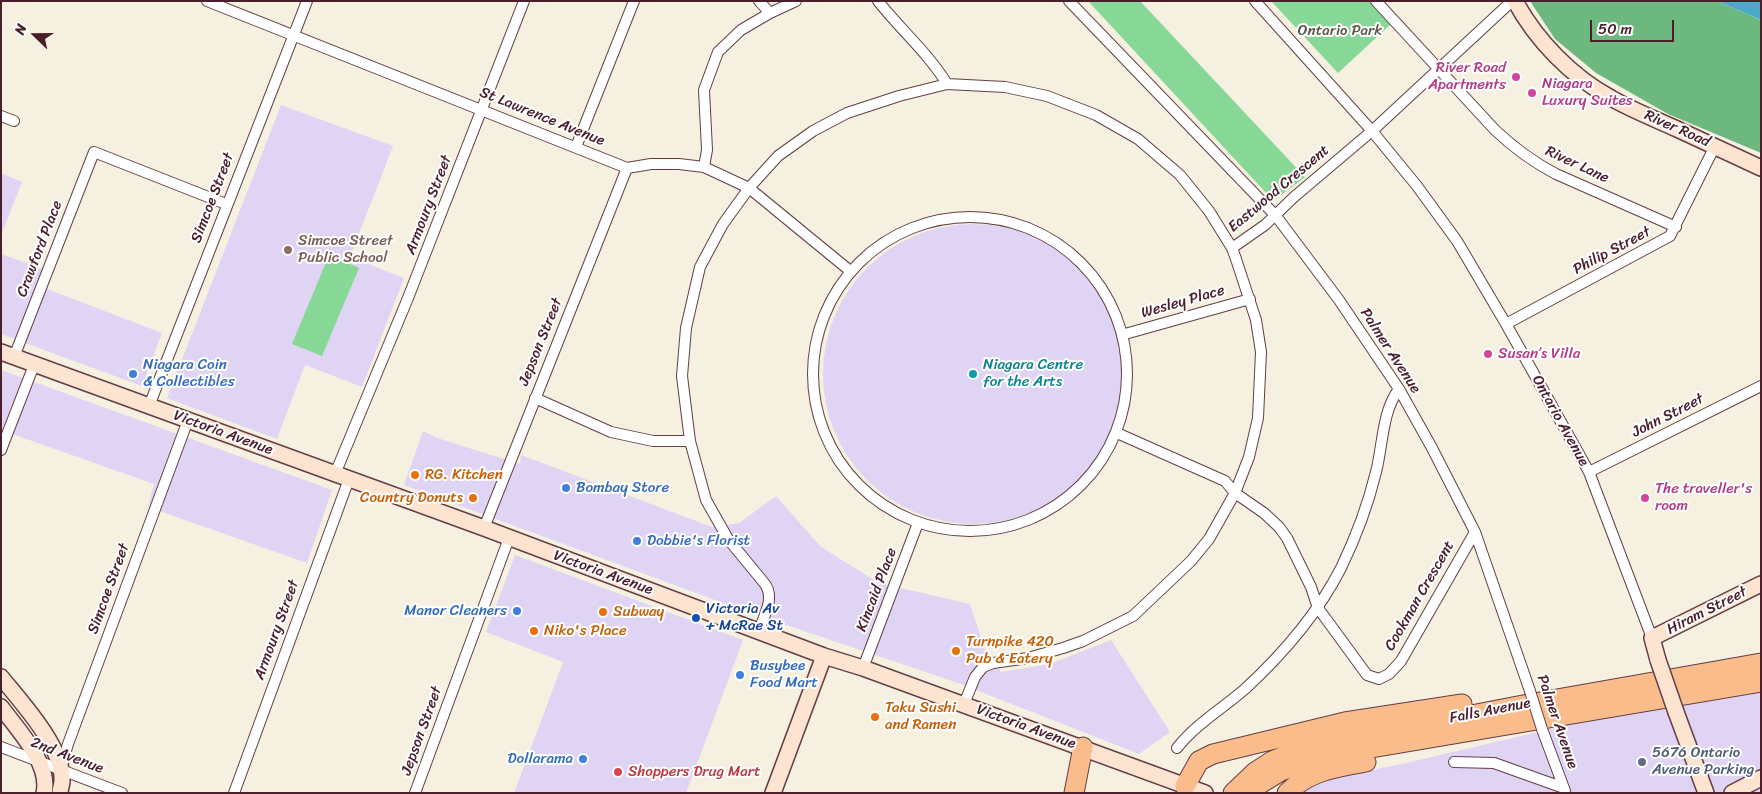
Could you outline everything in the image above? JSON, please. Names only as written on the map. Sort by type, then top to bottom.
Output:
[{"type":"highway","name":"Falls Avenue","points":[[1233,793],[1254,772],[1272,760],[1306,747],[1761,662]]},
{"type":"highway","name":"Falls Avenue","points":[[1248,793],[1263,781],[1281,771],[1324,756],[1525,706],[1761,682]]},
{"type":"highway","points":[[1185,786],[1200,761],[1213,754],[1272,739],[1345,722],[1477,702],[1525,706]]},
{"type":"highway","points":[[1287,793],[1293,786],[1310,775],[1331,768],[1497,738],[1525,706]]},
{"type":"highway","points":[[1074,793],[1083,747]]},
{"type":"main road","name":"River Road","points":[[1514,1],[1527,22],[1560,60],[1610,98],[1761,168]]},
{"type":"main road","name":"Victoria Avenue","points":[[8,354],[484,528],[824,656],[964,704],[1205,793]]},
{"type":"main road","name":"Hiram Street","points":[[1652,638],[1761,584]]},
{"type":"main road","name":"Ontario Avenue","points":[[1652,638],[1676,712],[1706,793]]},
{"type":"main road","points":[[773,793],[824,656]]},
{"type":"main road","points":[[1,677],[49,740],[61,769],[62,782],[60,793]]},
{"type":"main road","points":[[1,707],[39,761],[46,783],[44,793]]},
{"type":"main road","points":[[1732,793],[1761,778]]},
{"type":"street","name":"St Lawrence Avenue","points":[[207,1],[627,168]]},
{"type":"street","name":"Simcoe Street","points":[[149,406],[306,1]]},
{"type":"street","name":"Armoury Street","points":[[234,793],[342,476],[408,298],[524,1]]},
{"type":"street","points":[[576,147],[634,1]]},
{"type":"street","points":[[759,1],[770,12]]},
{"type":"street","points":[[704,167],[707,150],[704,90],[718,52],[741,30],[770,12],[796,1]]},
{"type":"street","points":[[878,1],[898,26],[938,68],[947,84]]},
{"type":"street","name":"Palmer Avenue","points":[[1069,1],[1276,216],[1338,300],[1399,389],[1432,448],[1474,532],[1525,706],[1542,728],[1565,790]]},
{"type":"street","name":"Ontario Avenue","points":[[1255,1],[1372,131],[1418,186],[1457,241],[1589,472],[1652,638]]},
{"type":"street","name":"River Lane","points":[[1376,1],[1513,147],[1541,166],[1676,227]]},
{"type":"street","name":"Eastwood Crescent","points":[[964,704],[975,677],[983,667],[993,663],[1028,658],[1063,648],[1083,641],[1133,616],[1191,561],[1209,539],[1235,493],[1249,457],[1258,418],[1261,352],[1256,320],[1232,248],[1247,239],[1276,216],[1294,197],[1372,131],[1440,70],[1497,14],[1514,1]]},
{"type":"street","points":[[759,630],[768,605],[770,592],[728,539],[706,500],[690,440],[682,376],[686,328],[700,267],[723,224],[750,188],[778,156],[813,131],[848,113],[899,96],[947,84],[1005,87],[1047,96],[1096,115],[1138,139],[1180,175],[1209,211],[1232,248]]},
{"type":"street","points":[[1,116],[14,121]]},
{"type":"street","name":"Philip Street","points":[[1506,324],[1670,236],[1715,146]]},
{"type":"street","name":"Crawford Place","points":[[8,354],[94,152],[226,204]]},
{"type":"street","points":[[627,168],[651,164],[679,164],[704,167],[750,188],[849,270]]},
{"type":"street","name":"Jepson Street","points":[[484,528],[627,168]]},
{"type":"street","points":[[977,215],[1013,221],[1047,236],[1081,263],[1108,296],[1125,334],[1129,372],[1124,406],[1117,433],[1094,471],[1076,491],[1031,521],[1010,528],[982,531],[949,530],[918,522],[888,508],[864,489],[842,465],[824,431],[813,398],[812,359],[824,312],[849,270],[879,246],[906,230],[934,220],[977,215]]},
{"type":"street","name":"Wesley Place","points":[[1125,334],[1250,299]]},
{"type":"street","points":[[1,450],[34,364]]},
{"type":"street","name":"John Street","points":[[1589,472],[1761,386]]},
{"type":"street","points":[[1176,748],[1186,737],[1244,690],[1284,651],[1318,608],[1341,567],[1362,521],[1377,471],[1391,400],[1399,389]]},
{"type":"street","points":[[535,398],[611,432],[653,441],[690,440]]},
{"type":"street","name":"Simcoe Street","points":[[61,769],[68,744],[188,420]]},
{"type":"street","points":[[1117,433],[1225,481],[1235,493],[1264,512],[1287,538],[1312,587],[1318,608]]},
{"type":"street","name":"Kincaid Place","points":[[863,668],[918,522]]},
{"type":"street","name":"Cookman Crescent","points":[[1318,608],[1367,675],[1379,679],[1389,674],[1401,661],[1474,532]]},
{"type":"street","name":"Jepson Street","points":[[415,793],[509,538]]},
{"type":"street","name":"2nd Avenue","points":[[1,747],[122,793]]},
{"type":"street","points":[[1454,762],[1494,763],[1565,790]]},
{"type":"shaded area","name":"Simcoe Street Public School","points":[[281,105],[393,146],[350,257],[404,278],[362,387],[305,365],[277,439],[167,398]]},
{"type":"shaded area","points":[[1,173],[22,182],[1,235]]},
{"type":"shaded area","name":"Niagara Centre for the Arts","points":[[973,224],[1002,227],[1030,235],[1056,249],[1079,268],[1098,291],[1112,317],[1120,345],[1123,374],[1120,403],[1112,431],[1098,457],[1079,480],[1056,499],[1030,513],[1002,521],[973,524],[944,521],[916,513],[890,499],[867,480],[848,457],[834,431],[826,403],[823,374],[826,345],[834,317],[848,291],[867,268],[890,249],[916,235],[944,227]]},
{"type":"shaded area","points":[[1,254],[52,272],[47,289],[162,333],[142,386],[1,334]]},
{"type":"shaded area","points":[[1,370],[332,490],[307,563],[148,507],[154,484],[1,430]]},
{"type":"shaded area","points":[[423,431],[437,438],[520,464],[521,455],[712,527],[739,523],[776,496],[821,547],[879,583],[970,604],[986,653],[1001,672],[1050,664],[1111,640],[1170,732],[1139,754],[961,684],[742,610],[404,485]]},
{"type":"shaded area","points":[[515,555],[743,640],[686,793],[514,793],[563,662],[486,632]]},
{"type":"shaded area","points":[[1761,692],[1761,793],[1299,793],[1304,783],[1402,764],[1614,714]]},
{"type":"green space","points":[[1088,1],[1140,1],[1305,177],[1276,199],[1269,196]]},
{"type":"green space","name":"Ontario Park","points":[[1271,1],[1369,1],[1391,24],[1338,73]]},
{"type":"green space","points":[[1530,1],[1717,1],[1761,20],[1761,153],[1668,114],[1596,73],[1555,39]]},
{"type":"green space","points":[[329,255],[359,268],[322,356],[292,344]]},
{"type":"water","points":[[1717,1],[1761,1],[1761,20],[1759,19]]},
{"type":"place","name":"River Road Apartments","points":[[1516,77]]},
{"type":"place","name":"Niagara Luxury Suites","points":[[1532,93]]},
{"type":"place","name":"Simcoe Street Public School","points":[[288,250]]},
{"type":"place","name":"Susan’s Villa","points":[[1488,354]]},
{"type":"place","name":"Niagara Coin & Collectibles","points":[[133,374]]},
{"type":"place","name":"Niagara Centre for the Arts","points":[[973,374]]},
{"type":"place","name":"RG. Kitchen","points":[[415,475]]},
{"type":"place","name":"Bombay Store","points":[[566,488]]},
{"type":"place","name":"Country Donuts","points":[[473,498]]},
{"type":"place","name":"The traveller's room","points":[[1645,498]]},
{"type":"place","name":"Dobbie's Florist","points":[[637,541]]},
{"type":"place","name":"Manor Cleaners","points":[[517,611]]},
{"type":"place","name":"Subway","points":[[603,612]]},
{"type":"place","name":"Victoria Av + McRae St","points":[[696,618]]},
{"type":"place","name":"Niko's Place","points":[[534,631]]},
{"type":"place","name":"Turnpike 420 Pub & Eatery","points":[[956,651]]},
{"type":"place","name":"Busybee Food Mart","points":[[740,675]]},
{"type":"place","name":"Taku Sushi and Ramen","points":[[875,717]]},
{"type":"place","name":"Dollarama","points":[[583,759]]},
{"type":"place","name":"5676 Ontario Avenue Parking","points":[[1642,762]]},
{"type":"place","name":"Shoppers Drug Mart","points":[[618,772]]}]
